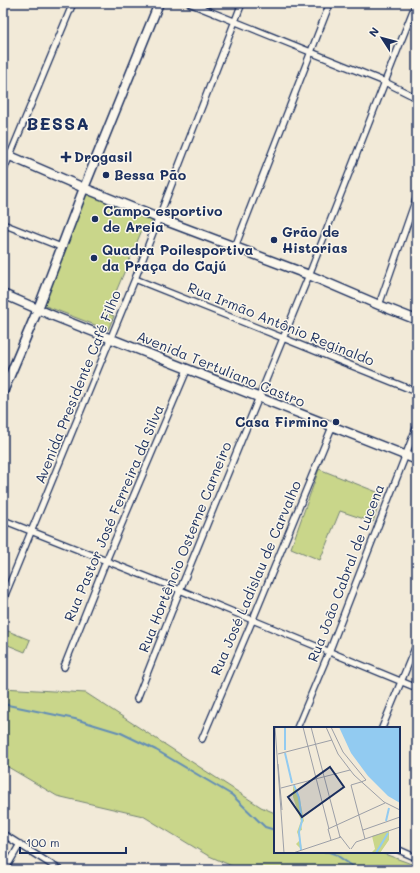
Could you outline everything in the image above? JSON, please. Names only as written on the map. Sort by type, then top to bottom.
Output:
[{"type":"street","points":[[3,172],[6,154],[73,3]]},
{"type":"street","points":[[3,392],[38,309],[61,246],[159,3]]},
{"type":"street","points":[[189,3],[385,82],[417,98]]},
{"type":"street","name":"Avenida Presidente Café Filho","points":[[3,600],[135,279],[242,3]]},
{"type":"street","points":[[235,247],[330,3]]},
{"type":"street","name":"Rua Hortêncio Osterne Carneiro","points":[[137,699],[309,275],[416,3]]},
{"type":"street","points":[[6,154],[158,218],[309,275],[417,320]]},
{"type":"street","points":[[379,305],[417,196]]},
{"type":"street","points":[[3,224],[61,246]]},
{"type":"street","name":"Rua Irmão Antônio Reginaldo","points":[[135,279],[417,392]]},
{"type":"street","name":"Avenida Tertuliano Castro","points":[[3,294],[56,318],[417,460]]},
{"type":"street","name":"Rua Pastor José Ferreira da Silva","points":[[64,666],[106,561],[187,370]]},
{"type":"street","name":"Rua João Cabral de Lucena","points":[[297,727],[329,652],[417,426]]},
{"type":"street","name":"Rua José Ladislau de Carvalho","points":[[202,738],[332,427]]},
{"type":"street","points":[[3,520],[253,619],[417,688]]},
{"type":"street","points":[[382,727],[417,643]]},
{"type":"street","points":[[3,834],[60,870]]},
{"type":"street","points":[[5,870],[20,844]]},
{"type":"street","points":[[400,850],[417,858]]},
{"type":"green space","points":[[88,191],[153,219],[148,232],[142,230],[107,313],[114,316],[108,330],[43,305]]},
{"type":"green space","points":[[319,469],[382,494],[373,522],[340,511],[320,560],[291,548]]},
{"type":"green space","points":[[3,629],[30,640],[25,652],[3,643]]},
{"type":"green space","points":[[3,688],[86,693],[261,807],[274,813],[274,853],[382,853],[417,866],[417,870],[241,870],[207,855],[143,816],[57,796],[3,764]]},
{"type":"waterway","points":[[3,704],[75,719],[121,733],[156,750],[232,795],[265,827],[274,830]]},
{"type":"waterway","points":[[332,853],[358,870]]},
{"type":"place","name":"Drogasil","points":[[66,157]]},
{"type":"place","name":"Bessa Pão","points":[[106,175]]},
{"type":"place","name":"Campo esportivo de Areia","points":[[95,219]]},
{"type":"place","name":"Grão de Historias","points":[[274,240]]},
{"type":"place","name":"Quadra Poilesportiva da Praça do Cajú","points":[[94,258]]},
{"type":"place","name":"Casa Firmino","points":[[336,422]]},
{"type":"district","name":"BESSA","points":[[58,124]]}]
